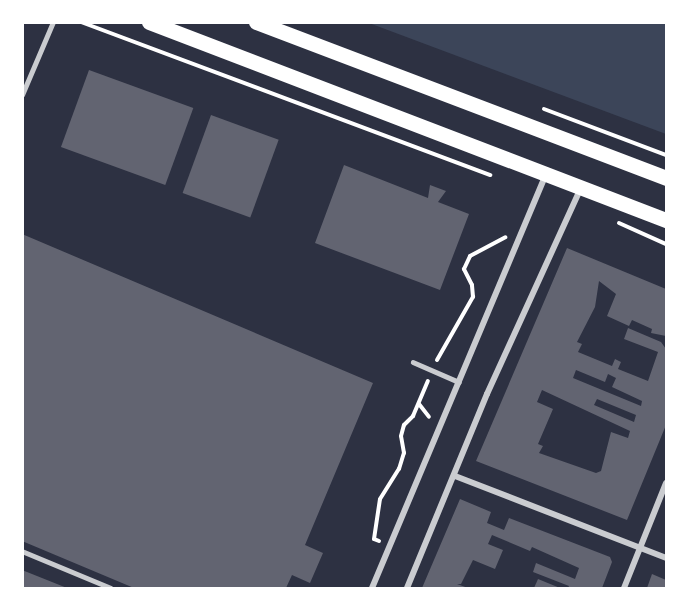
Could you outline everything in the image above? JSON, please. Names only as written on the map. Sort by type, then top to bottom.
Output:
[{"type":"main road","points":[[149,22],[547,172],[666,220]]},
{"type":"main road","points":[[256,22],[666,178]]},
{"type":"street","points":[[372,588],[547,172]]},
{"type":"street","points":[[407,588],[487,394],[582,187]]},
{"type":"street","points":[[455,476],[666,558]]},
{"type":"street","points":[[624,588],[666,483]]},
{"type":"lane","points":[[22,95],[53,22]]},
{"type":"lane","points":[[413,363],[459,382]]},
{"type":"lane","points":[[22,551],[111,588]]},
{"type":"path","points":[[81,22],[483,175],[494,174]]},
{"type":"path","points":[[616,221],[624,228],[666,244]]},
{"type":"shaded area","points":[[369,23],[666,23],[666,134]]},
{"type":"building","points":[[89,70],[193,108],[165,185],[61,147]]},
{"type":"building","points":[[211,115],[279,140],[250,218],[183,193]]},
{"type":"building","points":[[344,165],[428,198],[430,185],[446,191],[438,202],[469,214],[440,290],[315,243]]},
{"type":"building","points":[[22,234],[373,383],[305,545],[323,553],[310,583],[292,575],[286,588],[134,588],[22,541]]},
{"type":"building","points":[[567,248],[666,289],[666,336],[651,333],[652,329],[632,320],[629,326],[607,316],[616,294],[599,281],[595,307],[577,342],[582,344],[578,352],[612,366],[615,359],[621,362],[618,369],[648,381],[658,352],[624,339],[628,328],[661,342],[666,349],[666,425],[627,520],[476,461]],"holes":[[[576,370],[605,382],[608,374],[616,378],[612,387],[642,401],[641,406],[573,378]],[[542,390],[630,431],[628,438],[611,432],[601,471],[596,473],[539,453],[543,446],[538,444],[553,409],[537,402]],[[597,399],[636,415],[634,422],[594,405]]]},
{"type":"building","points":[[460,499],[491,512],[487,523],[504,530],[509,518],[610,557],[612,562],[602,588],[568,588],[569,586],[533,572],[536,563],[575,579],[579,568],[532,547],[530,551],[492,535],[488,544],[503,550],[495,569],[473,560],[461,584],[457,584],[468,588],[422,588]]},
{"type":"building","points":[[22,570],[67,588],[22,588]]},
{"type":"building","points":[[652,574],[666,580],[666,588],[647,588]]},
{"type":"building","points":[[538,579],[560,588],[534,588]]}]
